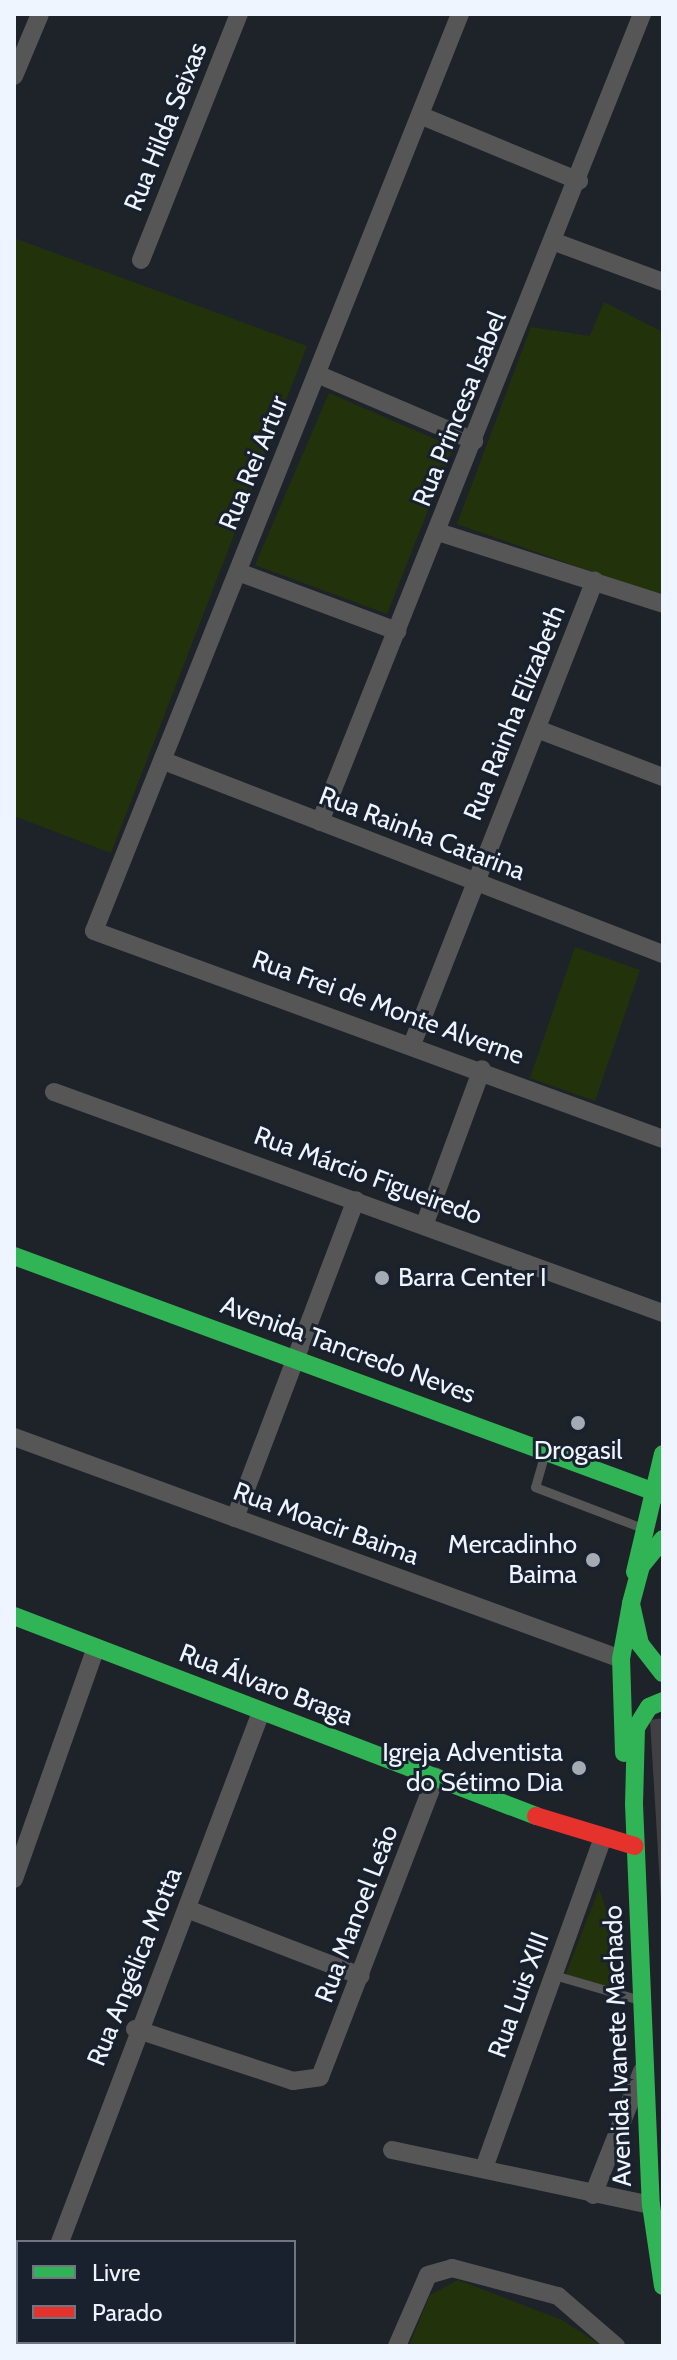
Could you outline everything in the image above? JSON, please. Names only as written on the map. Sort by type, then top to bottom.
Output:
[{"type":"main road","name":"Avenida Tancredo Neves","points":[[14,1256],[657,1492]]},
{"type":"main road","name":"Avenida Ivanete Machado","points":[[634,1804],[621,1723],[621,1659],[640,1527],[657,1492],[663,1454]]},
{"type":"main road","points":[[634,1584],[663,1539]]},
{"type":"main road","points":[[631,1604],[640,1644],[663,1673]]},
{"type":"main road","name":"Rua Álvaro Braga","points":[[14,1616],[602,1841],[635,1846]]},
{"type":"main road","name":"Avenida Ivanete Machado","points":[[663,1701],[649,1707],[636,1728],[634,1804],[651,2205],[663,2286]]},
{"type":"street","points":[[14,76],[40,14]]},
{"type":"street","name":"Rua Hilda Seixas","points":[[141,260],[239,14]]},
{"type":"street","name":"Rua Rei Artur","points":[[94,931],[422,116],[460,14]]},
{"type":"street","name":"Rua Princesa Isabel","points":[[320,822],[555,242],[642,14]]},
{"type":"street","points":[[422,116],[579,181]]},
{"type":"street","points":[[555,242],[663,282]]},
{"type":"street","points":[[317,374],[474,441]]},
{"type":"street","points":[[438,532],[663,604]]},
{"type":"street","points":[[238,572],[397,631]]},
{"type":"street","name":"Rua Rainha Elizabeth","points":[[413,1042],[595,581]]},
{"type":"street","points":[[537,729],[663,777]]},
{"type":"street","name":"Rua Rainha Catarina","points":[[164,761],[663,954]]},
{"type":"street","name":"Rua Frei de Monte Alverne","points":[[94,931],[413,1042],[663,1139]]},
{"type":"street","points":[[425,1223],[482,1069]]},
{"type":"street","name":"Rua Márcio Figueiredo","points":[[54,1092],[425,1223],[663,1313]]},
{"type":"street","points":[[235,1518],[356,1200]]},
{"type":"street","name":"Rua Moacir Baima","points":[[14,1437],[621,1659]]},
{"type":"street","points":[[14,1879],[18,1853],[96,1648]]},
{"type":"street","name":"Rua Angélica Motta","points":[[61,2240],[135,2029],[187,1909],[261,1712]]},
{"type":"street","name":"Rua Manoel Leão","points":[[135,2029],[293,2081],[327,2069],[436,1777]]},
{"type":"street","name":"Rua Luis XIII","points":[[484,2168],[602,1841]]},
{"type":"street","points":[[187,1909],[361,1976]]},
{"type":"street","points":[[593,2195],[646,2063]]},
{"type":"street","points":[[392,2150],[651,2205]]},
{"type":"street","points":[[397,2346],[428,2275],[452,2268],[558,2296],[592,2318],[616,2346]]},
{"type":"lane","points":[[546,1449],[535,1487],[640,1527]]},
{"type":"lane","points":[[554,1975],[643,2001]]},
{"type":"green space","points":[[14,238],[307,346],[111,853],[14,816]]},
{"type":"green space","points":[[604,302],[663,332],[663,597],[457,524],[531,327],[590,336]]},
{"type":"green space","points":[[329,393],[453,447],[387,614],[255,565]]},
{"type":"green space","points":[[575,947],[640,970],[595,1101],[530,1078]]},
{"type":"green space","points":[[599,1889],[608,1914],[614,1990],[565,1976]]},
{"type":"green space","points":[[458,2280],[562,2320],[602,2346],[409,2346],[430,2295]]},
{"type":"building","points":[[663,1718],[663,1902],[661,1902],[650,1720]]},
{"type":"traffic: fast","points":[[14,1256],[663,1495]]},
{"type":"traffic: fast","points":[[635,1572],[663,1454]]},
{"type":"traffic: fast","points":[[663,1539],[641,1566],[631,1604],[640,1644],[663,1673]]},
{"type":"traffic: fast","points":[[624,1753],[621,1659],[631,1604]]},
{"type":"traffic: fast","points":[[14,1616],[536,1816]]},
{"type":"traffic: fast","points":[[663,1701],[649,1707],[636,1728],[634,1804],[651,2205],[663,2286]]},
{"type":"traffic: jam","points":[[536,1816],[635,1846]]},
{"type":"place","name":"Barra Center I","points":[[382,1278]]},
{"type":"place","name":"Drogasil","points":[[578,1423]]},
{"type":"place","name":"Mercadinho Baima","points":[[593,1560]]},
{"type":"place","name":"Igreja Adventista do Sétimo Dia","points":[[579,1768]]}]
